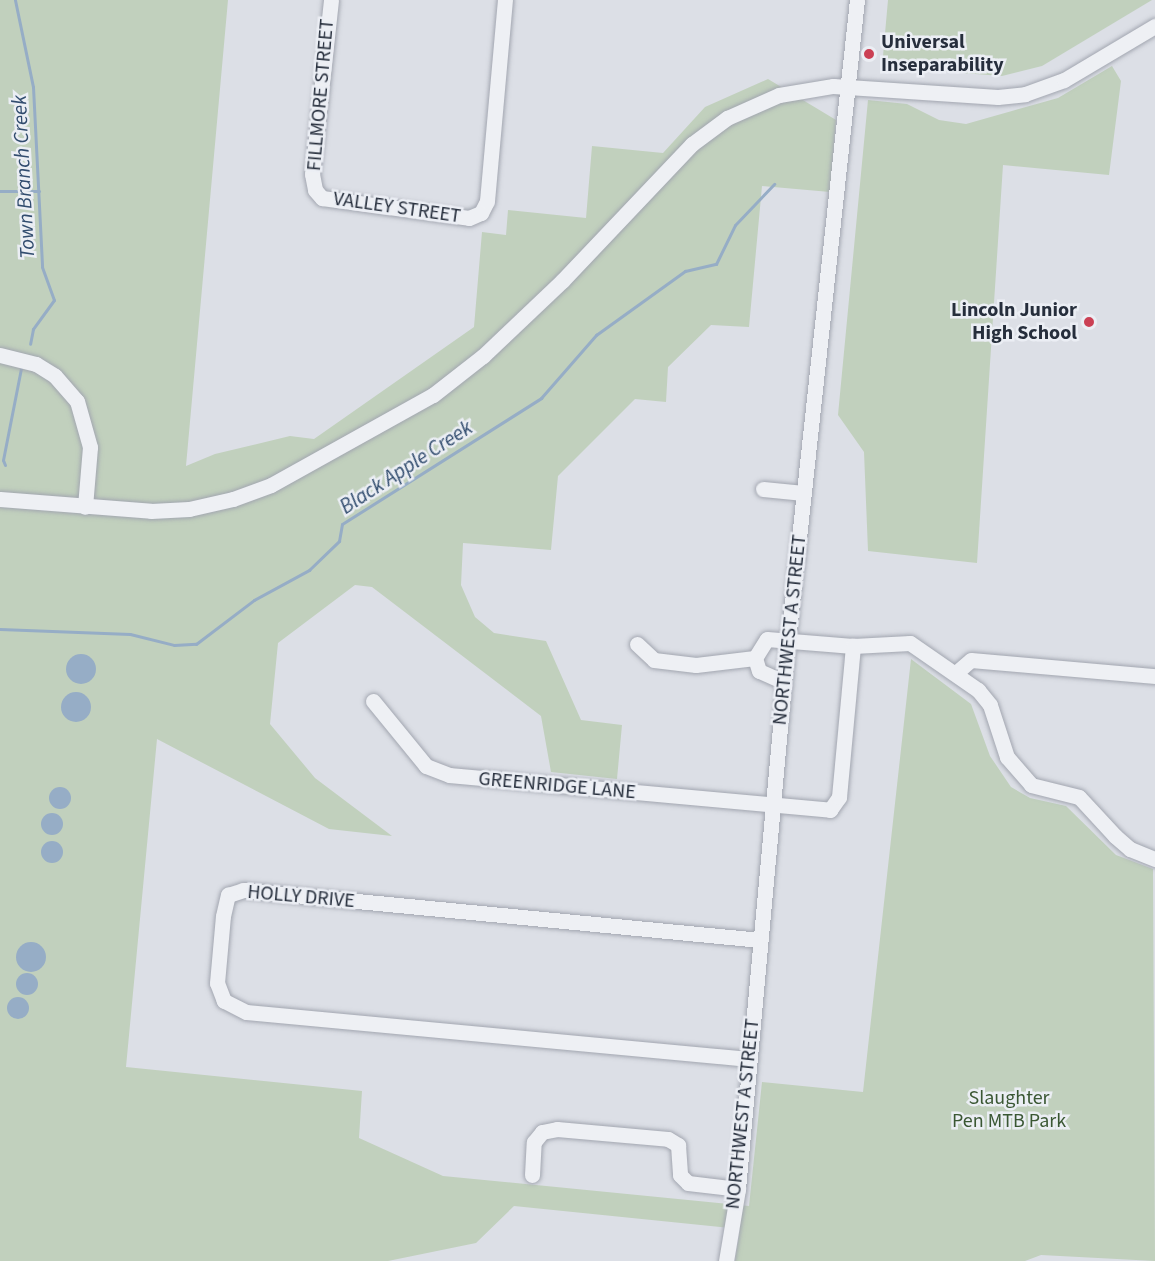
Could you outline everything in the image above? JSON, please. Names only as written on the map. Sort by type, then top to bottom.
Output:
[{"type":"street","name":"FILLMORE STREET","points":[[315,190],[312,174],[331,0]]},
{"type":"street","name":"VALLEY STREET","points":[[315,190],[322,198],[397,210],[470,218],[481,213],[487,201],[505,0]]},
{"type":"street","name":"NORTHWEST A STREET","points":[[726,1261],[738,1189],[788,640],[857,0]]},
{"type":"street","points":[[0,499],[160,511],[233,499],[271,485],[433,395],[483,356],[562,281],[692,144],[727,118],[778,95],[848,85],[998,97],[1025,94],[1064,80],[1155,26]]},
{"type":"street","points":[[0,355],[36,364],[55,375],[77,401],[90,447],[85,507]]},
{"type":"street","points":[[763,489],[804,493]]},
{"type":"street","points":[[637,644],[654,660],[696,665],[754,658],[767,639],[853,646],[910,643],[957,672],[990,705],[1007,757],[1018,774],[1031,785],[1079,797],[1122,843],[1155,859]]},
{"type":"street","name":"GREENRIDGE LANE","points":[[373,701],[426,766],[449,775],[830,810],[837,803],[853,646]]},
{"type":"street","points":[[754,658],[759,671],[784,682]]},
{"type":"street","points":[[957,672],[971,660],[1155,676]]},
{"type":"street","name":"HOLLY DRIVE","points":[[749,1059],[246,1012],[224,1001],[217,983],[223,916],[228,896],[243,890],[760,940]]},
{"type":"street","points":[[532,1175],[534,1142],[542,1132],[557,1129],[668,1139],[678,1144],[681,1175],[688,1183],[738,1189]]},
{"type":"green space","name":"Slaughter Pen MTB Park","points":[[0,0],[228,0],[186,466],[215,454],[290,436],[314,439],[474,327],[482,232],[506,235],[508,210],[586,218],[592,146],[663,153],[705,107],[768,79],[836,120],[830,192],[762,186],[749,327],[711,325],[668,367],[666,402],[635,399],[558,476],[551,550],[463,543],[461,585],[475,617],[494,633],[546,641],[581,720],[622,725],[617,779],[551,772],[541,716],[372,587],[355,585],[278,643],[270,724],[315,778],[392,836],[329,829],[157,739],[126,1067],[362,1091],[359,1138],[443,1176],[749,1206],[762,1082],[863,1092],[911,659],[971,704],[990,756],[1011,787],[1030,798],[1066,806],[1116,855],[1153,869],[1155,1261],[1041,1255],[1025,1261],[735,1261],[740,1229],[514,1206],[476,1243],[388,1261],[0,1261]]},
{"type":"green space","points":[[888,0],[1152,0],[1042,66],[1002,76],[882,67]]},
{"type":"green space","points":[[1112,66],[1121,81],[1109,175],[1003,165],[977,563],[868,551],[864,452],[838,415],[868,100],[907,104],[939,120],[966,124],[1058,98]]},
{"type":"water","points":[[81,654],[91,659],[96,669],[91,679],[81,684],[71,679],[66,669],[71,659]]},
{"type":"water","points":[[76,692],[86,697],[91,707],[86,717],[76,722],[66,717],[61,707],[66,697]]},
{"type":"water","points":[[60,787],[68,790],[71,798],[68,806],[60,809],[52,806],[49,798],[52,790]]},
{"type":"water","points":[[52,813],[60,816],[63,824],[60,832],[52,835],[44,832],[41,824],[44,816]]},
{"type":"water","points":[[52,841],[60,844],[63,852],[60,860],[52,863],[44,860],[41,852],[44,844]]},
{"type":"water","points":[[31,942],[41,947],[46,957],[41,967],[31,972],[21,967],[16,957],[21,947]]},
{"type":"water","points":[[27,973],[35,976],[38,984],[35,992],[27,995],[19,992],[16,984],[19,976]]},
{"type":"water","points":[[18,997],[26,1000],[29,1008],[26,1016],[18,1019],[10,1016],[7,1008],[10,1000]]},
{"type":"waterway","name":"Town Branch Creek","points":[[15,0],[33,87],[42,267],[54,300],[33,329],[30,344]]},
{"type":"waterway","name":"Black Apple Creek","points":[[0,629],[130,634],[174,645],[196,644],[254,600],[309,570],[339,541],[342,524],[541,398],[596,335],[685,271],[716,264],[735,225],[774,184]]},
{"type":"waterway","points":[[0,191],[39,191]]},
{"type":"waterway","name":"Town Branch Creek","points":[[5,465],[3,460],[21,368]]},
{"type":"place","name":"Universal Inseparability","points":[[869,54]]},
{"type":"place","name":"Lincoln Junior High School","points":[[1089,322]]}]
